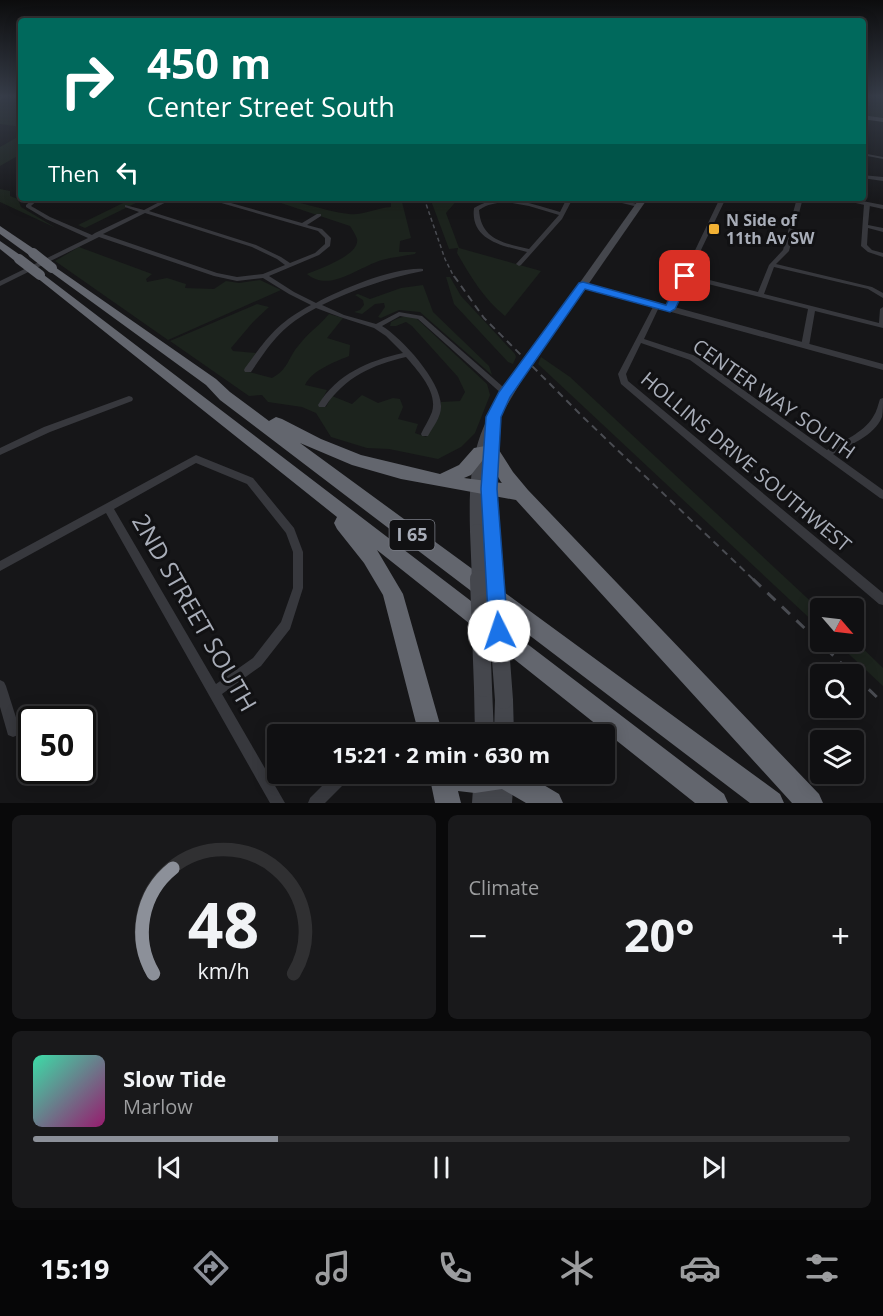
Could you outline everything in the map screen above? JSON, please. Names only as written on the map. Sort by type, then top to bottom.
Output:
[{"type":"highway","name":"I 65","points":[[0,229],[33,253],[46,272],[310,488],[715,803]]},
{"type":"highway","name":"I 65","points":[[0,244],[19,259],[46,272],[211,382],[225,396],[771,803]]},
{"type":"highway","points":[[211,382],[291,432],[365,462],[442,482],[510,491],[522,495]]},
{"type":"highway","points":[[442,482],[465,470],[485,452],[770,763],[810,803]]},
{"type":"highway","points":[[310,488],[364,546],[383,574],[393,594],[428,724]]},
{"type":"highway","points":[[443,784],[448,803]]},
{"type":"highway","points":[[500,784],[550,803]]},
{"type":"main road","points":[[485,724],[482,488],[485,452],[481,442],[506,393],[641,202]]},
{"type":"main road","points":[[484,534],[504,700],[504,724]]},
{"type":"main road","points":[[493,784],[502,803]]},
{"type":"street","points":[[866,155],[883,158]]},
{"type":"street","points":[[866,177],[883,180]]},
{"type":"street","points":[[34,201],[28,206],[48,218],[94,236],[222,277],[237,279],[264,276],[317,254],[329,242],[324,232],[218,201]]},
{"type":"street","points":[[0,284],[165,201]]},
{"type":"street","points":[[531,251],[498,242],[486,236],[476,215],[476,209],[487,203],[504,201],[562,214]]},
{"type":"street","points":[[519,264],[562,214],[568,201]]},
{"type":"street","points":[[670,309],[722,201]]},
{"type":"street","points":[[760,295],[772,265],[786,251],[799,201]]},
{"type":"street","points":[[852,201],[883,207]]},
{"type":"street","points":[[867,204],[864,246],[870,251],[883,255]]},
{"type":"street","points":[[127,206],[254,246],[274,255],[290,266]]},
{"type":"street","points":[[303,225],[318,214]]},
{"type":"street","points":[[866,226],[883,230]]},
{"type":"street","points":[[772,265],[870,288],[882,294]]},
{"type":"street","points":[[248,370],[281,327],[319,305],[381,278],[421,270]]},
{"type":"street","points":[[264,276],[280,287],[319,305],[376,326],[391,335],[427,378],[435,394],[437,408],[425,434]]},
{"type":"street","points":[[685,276],[883,326],[883,309]]},
{"type":"street","points":[[583,285],[883,367]]},
{"type":"street","name":"HOLLINS DRIVE SOUTHWEST","points":[[657,306],[622,374],[624,381],[883,600]]},
{"type":"street","points":[[805,346],[812,308]]},
{"type":"street","points":[[376,326],[393,316],[405,314],[420,316],[506,393]]},
{"type":"street","name":"CENTER WAY SOUTH","points":[[640,340],[693,358],[883,495]]},
{"type":"street","points":[[322,405],[333,389],[347,377],[407,354]]},
{"type":"street","points":[[0,452],[21,439],[94,414],[129,399]]},
{"type":"street","points":[[826,454],[872,426],[880,416],[883,400]]},
{"type":"street","points":[[0,566],[196,459],[250,481],[290,531],[298,552],[298,588],[286,625],[257,662],[215,692]]},
{"type":"street","name":"2ND STREET SOUTH","points":[[108,507],[278,803]]},
{"type":"street","points":[[0,686],[13,730]]},
{"type":"street","points":[[315,803],[334,784]]},
{"type":"shaded area","points":[[18,137],[18,156],[0,166],[0,147]]},
{"type":"shaded area","points":[[0,189],[10,191],[10,196],[18,199],[21,207],[56,228],[0,202]]},
{"type":"shaded area","points":[[119,201],[140,201],[85,228],[78,225],[123,203]]},
{"type":"shaded area","points":[[275,201],[291,201],[354,214],[391,207],[391,201],[402,201],[411,238],[400,241],[399,252],[416,252],[373,263],[335,280],[325,281],[307,274],[338,261],[352,251],[357,239],[350,226]]},
{"type":"shaded area","points":[[431,201],[456,201],[446,213],[459,248],[541,271],[505,316],[478,287],[457,253],[458,248],[449,249]]},
{"type":"shaded area","points":[[79,247],[152,274],[146,279],[147,282],[167,278],[186,284],[185,288],[214,289],[226,281],[239,283],[260,280],[281,290],[168,340],[55,261]]},
{"type":"shaded area","points":[[446,277],[450,277],[461,296],[515,354],[513,364],[508,362],[454,304]]},
{"type":"shaded area","points":[[423,285],[433,312],[489,366],[492,375],[420,312],[399,310],[381,318],[378,317],[385,307],[384,303],[375,304],[362,314],[354,312],[360,310],[364,305],[363,300],[355,295],[370,299],[401,288]]},
{"type":"shaded area","points":[[257,304],[269,307],[231,348],[233,351],[256,353],[245,371],[272,378],[282,371],[295,349],[329,314],[343,318],[327,338],[350,345],[349,356],[318,371],[305,385],[327,390],[320,404],[326,407],[332,396],[352,404],[362,395],[378,403],[393,398],[400,399],[403,407],[398,419],[418,424],[415,433],[426,437],[439,416],[441,402],[460,401],[465,392],[458,377],[412,326],[406,322],[390,326],[391,322],[400,318],[415,317],[487,384],[490,395],[475,433],[461,447],[438,459],[389,449],[367,448],[331,437],[316,413],[302,407],[268,402],[262,395],[249,396],[170,341]]},
{"type":"shaded area","points":[[541,357],[570,377],[810,601],[810,619],[538,364]]},
{"type":"shaded area","points":[[864,650],[883,668],[883,686],[864,668],[864,664],[860,664],[847,652],[864,652]]},
{"type":"railway","points":[[425,201],[445,259],[454,277]]},
{"type":"railway","points":[[454,276],[484,318],[584,418],[755,581]]},
{"type":"railway","points":[[753,579],[883,703]]},
{"type":"place","name":"N Side of 11th Av SW","points":[[714,229]]},
{"type":"route","points":[[499,631],[489,489],[494,417],[504,396],[583,285],[670,309],[685,276]]}]
